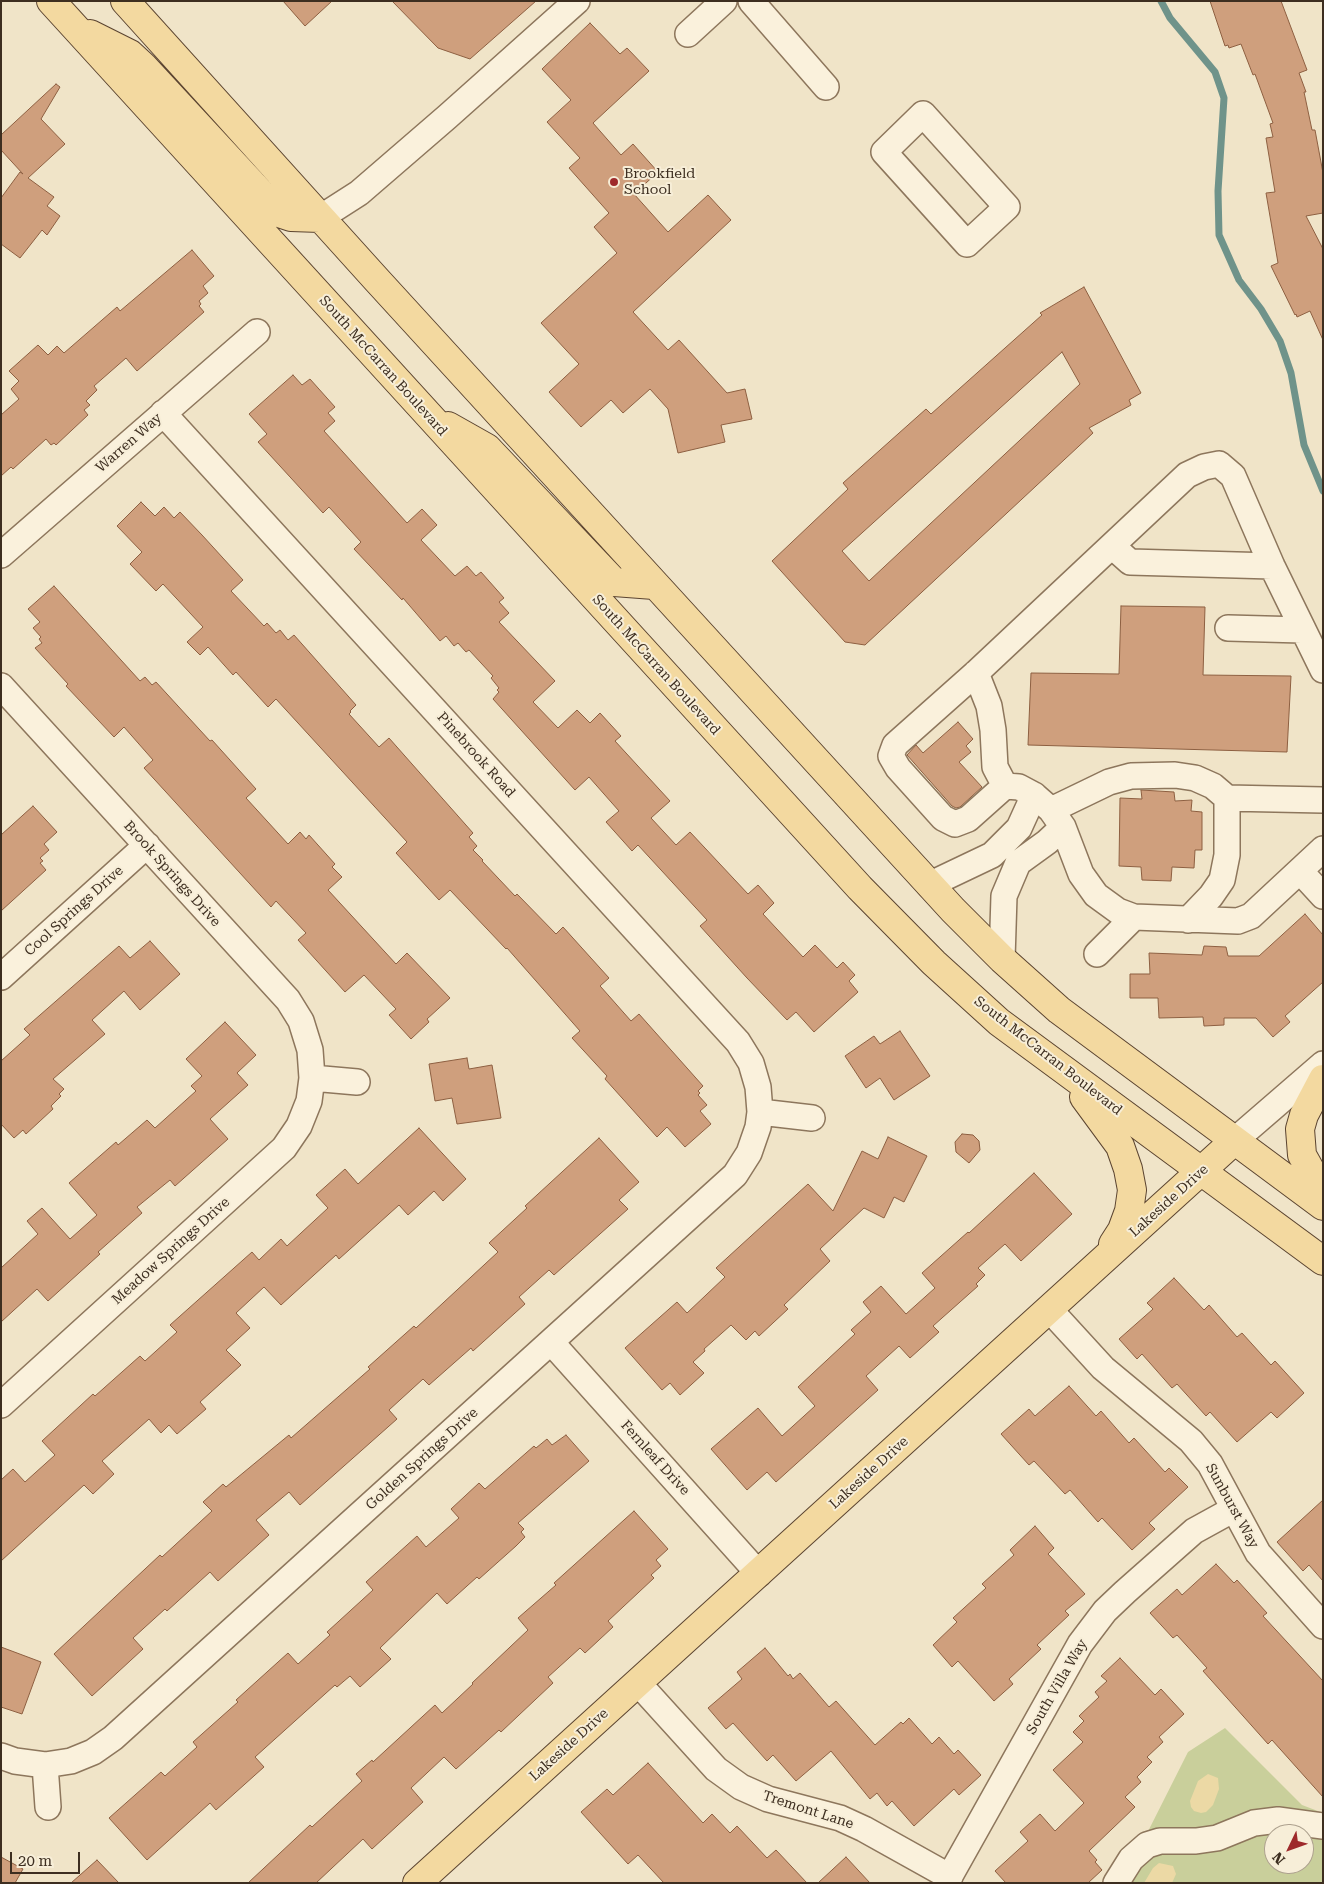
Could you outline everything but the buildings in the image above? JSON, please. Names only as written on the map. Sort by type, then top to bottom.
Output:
[{"type":"main road","name":"South McCarran Boulevard","points":[[51,1],[860,888],[934,963],[999,1022],[1323,1261]]},
{"type":"main road","points":[[126,1],[320,218],[654,585],[929,885],[1002,959],[1059,1010],[1323,1206]]},
{"type":"main road","points":[[73,25],[130,54],[279,213],[291,217],[320,218]]},
{"type":"main road","points":[[425,413],[487,448],[614,582],[654,585]]},
{"type":"main road","points":[[1059,1067],[1096,1112],[1120,1146],[1128,1168],[1132,1190],[1129,1210],[1122,1230],[1103,1261]]},
{"type":"main road","points":[[1323,1079],[1304,1115],[1300,1129],[1300,1146],[1306,1166],[1323,1193]]},
{"type":"main road","name":"Lakeside Drive","points":[[417,1883],[1234,1141]]},
{"type":"street","points":[[320,218],[359,193],[577,1]]},
{"type":"street","points":[[688,34],[724,1]]},
{"type":"street","points":[[751,1],[826,87]]},
{"type":"street","points":[[924,114],[1007,207],[967,244],[884,152],[924,114]]},
{"type":"street","name":"Warren Way","points":[[1,555],[257,332]]},
{"type":"street","name":"Pinebrook Road","points":[[163,413],[738,1042],[751,1063],[758,1087],[760,1112]]},
{"type":"street","points":[[1323,670],[1272,566],[1233,476],[1219,464],[1204,467],[1187,475],[895,745],[891,756],[898,768],[943,818],[956,824],[968,819],[1005,786],[1019,787],[1049,811],[1081,874],[1096,895],[1118,911],[1134,917],[1238,921],[1251,916],[1323,850]]},
{"type":"street","points":[[1112,546],[1130,562],[1272,566]]},
{"type":"street","points":[[1228,628],[1302,630]]},
{"type":"street","points":[[976,672],[989,706],[993,730],[995,767],[1005,786]]},
{"type":"street","name":"Brook Springs Drive","points":[[1,686],[288,1000],[301,1021],[310,1050],[312,1078]]},
{"type":"street","points":[[929,885],[992,855],[1019,828],[1049,811],[1109,782],[1131,776],[1176,775],[1195,778],[1213,786],[1227,798],[1323,800]]},
{"type":"street","points":[[1188,920],[1211,896],[1222,880],[1227,855],[1227,798]]},
{"type":"street","points":[[1002,959],[1004,896],[1018,863],[1047,842],[1049,811]]},
{"type":"street","name":"Cool Springs Drive","points":[[1,977],[147,845]]},
{"type":"street","points":[[1300,871],[1323,896]]},
{"type":"street","points":[[1097,954],[1134,917]]},
{"type":"street","name":"Lakeside Drive","points":[[1234,1141],[1323,1064]]},
{"type":"street","points":[[312,1078],[357,1082]]},
{"type":"street","name":"Meadow Springs Drive","points":[[1,1405],[284,1148],[299,1126],[309,1101],[312,1078]]},
{"type":"street","points":[[760,1112],[812,1118]]},
{"type":"street","name":"Golden Springs Drive","points":[[1,1756],[15,1761],[45,1765],[71,1761],[93,1752],[113,1738],[735,1175],[749,1153],[758,1127],[760,1112]]},
{"type":"street","name":"Sunburst Way","points":[[1050,1308],[1103,1368],[1191,1441],[1210,1464],[1258,1553],[1323,1626]]},
{"type":"street","name":"Fernleaf Drive","points":[[552,1342],[759,1574]]},
{"type":"street","name":"South Villa Way","points":[[948,1880],[1085,1637],[1105,1612],[1125,1592],[1194,1531],[1234,1509]]},
{"type":"street","name":"Tremont Lane","points":[[638,1683],[716,1769],[742,1787],[768,1800],[840,1818],[864,1829],[948,1880]]},
{"type":"street","points":[[45,1765],[48,1808]]},
{"type":"street","points":[[1116,1883],[1131,1859],[1147,1845],[1160,1841],[1210,1839],[1254,1823],[1278,1820],[1323,1826]]},
{"type":"green space","points":[[1225,1728],[1302,1805],[1323,1813],[1323,1883],[1122,1883],[1188,1752]]},
{"type":"sand","points":[[1208,1774],[1218,1778],[1219,1789],[1213,1805],[1206,1812],[1201,1813],[1194,1811],[1190,1801],[1198,1781]]},
{"type":"sand","points":[[1159,1863],[1173,1866],[1176,1874],[1172,1883],[1144,1883],[1153,1868]]},
{"type":"waterway","points":[[1161,1],[1170,18],[1215,72],[1224,98],[1218,191],[1219,235],[1239,280],[1261,309],[1280,341],[1291,373],[1304,445],[1323,491]]},
{"type":"place","name":"Brookfield School","points":[[614,182]]}]
